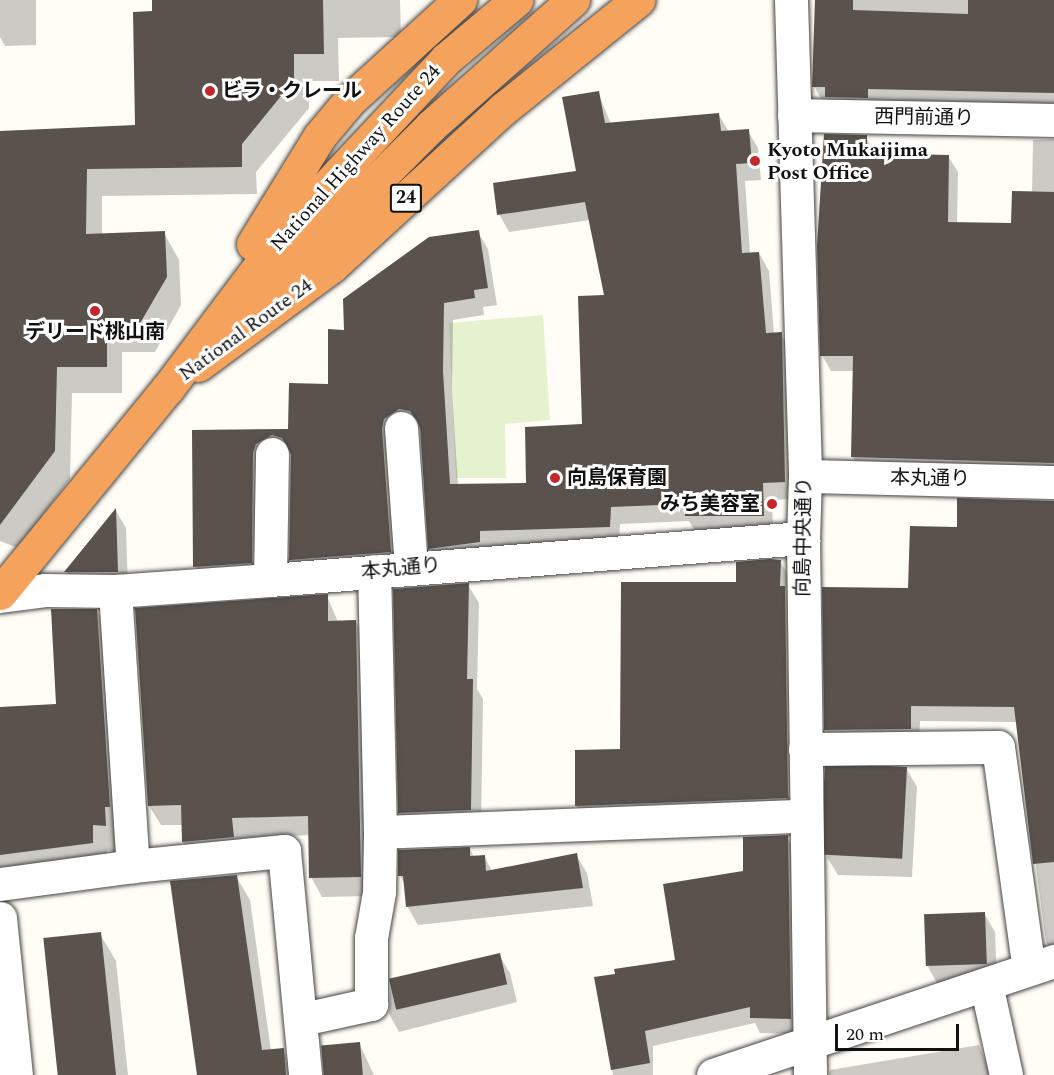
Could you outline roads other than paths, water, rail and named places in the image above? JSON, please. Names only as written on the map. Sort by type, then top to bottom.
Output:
[{"type":"highway","name":"National Route 24","points":[[168,388],[319,137],[350,100],[460,0]]},
{"type":"highway","name":"National Highway Route 24","points":[[0,595],[168,388],[292,223],[446,59],[516,0]]},
{"type":"highway","name":"National Highway Route 24","points":[[168,388],[431,126],[573,0]]},
{"type":"highway","name":"National Route 24","points":[[168,388],[332,266],[503,109],[638,0]]},
{"type":"street","name":"向島中央通り","points":[[790,0],[805,476],[803,538],[809,1060]]},
{"type":"street","name":"西門前通り","points":[[794,115],[1054,120]]},
{"type":"street","points":[[402,428],[411,568]]},
{"type":"street","points":[[270,580],[272,454]]},
{"type":"street","name":"本丸通り","points":[[805,476],[1054,482]]},
{"type":"street","name":"本丸通り","points":[[0,595],[45,590],[115,591],[270,580],[803,538]]},
{"type":"street","points":[[303,1019],[371,1004],[371,938],[379,892],[380,832],[374,572]]},
{"type":"street","points":[[115,591],[133,866]]},
{"type":"street","points":[[713,1075],[809,1060],[986,984],[1042,965],[998,747],[805,749]]},
{"type":"street","points":[[380,832],[806,816]]},
{"type":"street","points":[[0,884],[133,866],[284,851],[303,1019],[305,1075]]},
{"type":"street","points":[[0,918],[10,1059]]},
{"type":"street","points":[[986,984],[1006,1075]]},
{"type":"place","name":"ビラ・クレール","points":[[210,91]]},
{"type":"place","name":"Kyoto Mukaijima Post Office","points":[[755,161]]},
{"type":"place","name":"デリード桃山南","points":[[95,311]]},
{"type":"place","name":"向島保育園","points":[[555,478]]},
{"type":"place","name":"みち美容室","points":[[772,504]]}]
